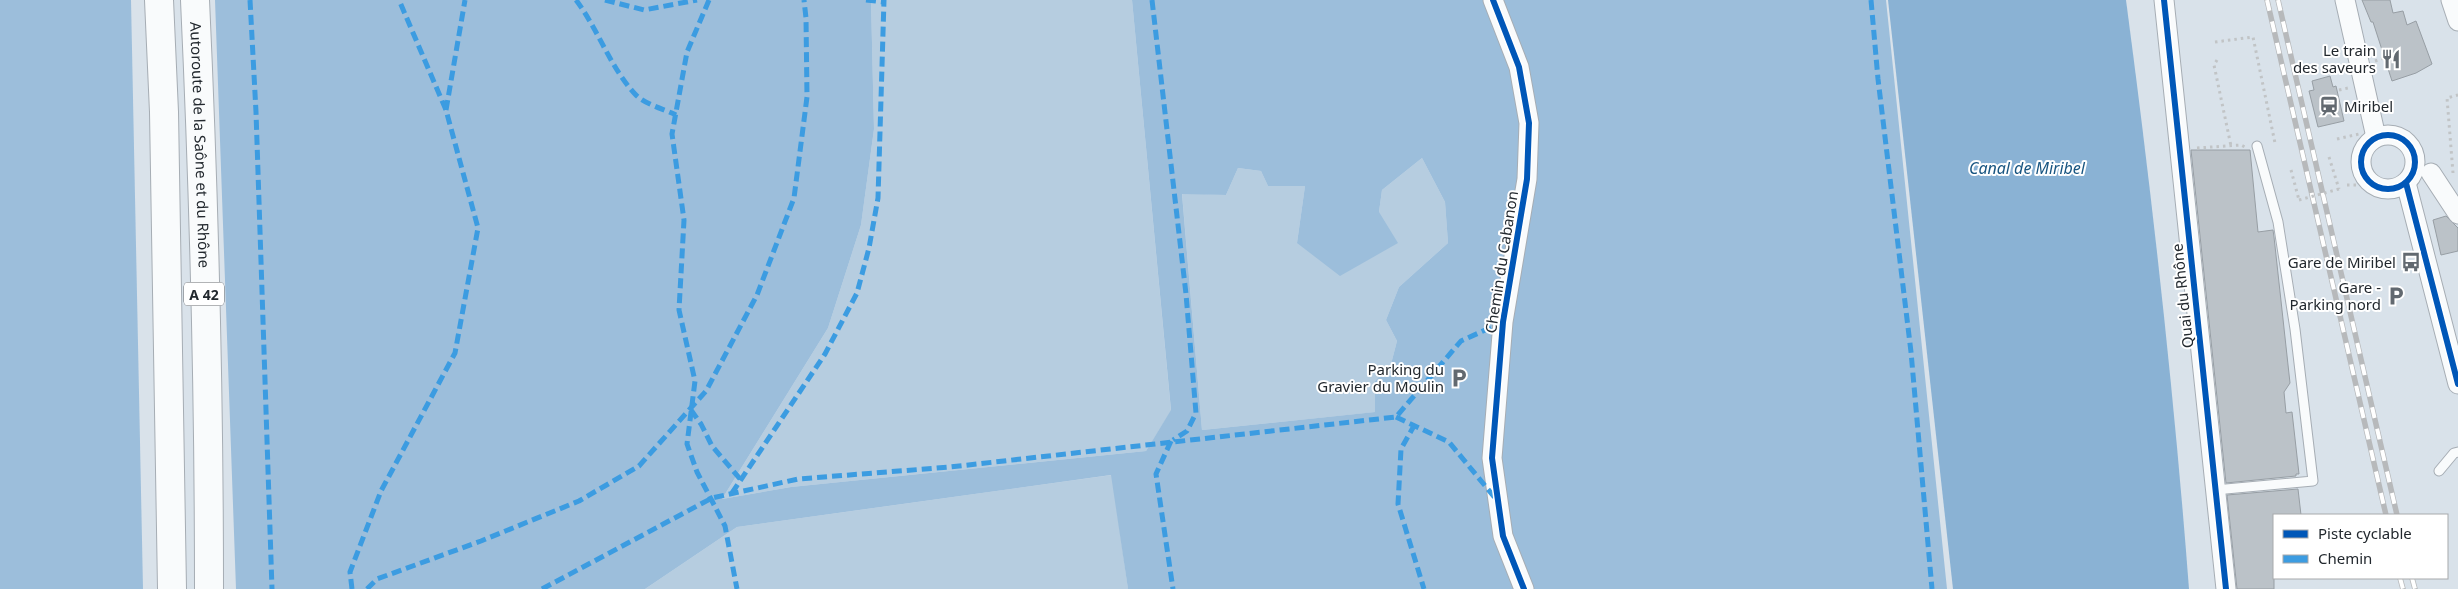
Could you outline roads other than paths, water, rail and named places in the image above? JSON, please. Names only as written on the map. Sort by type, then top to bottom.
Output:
[{"type":"highway","name":"A 42","points":[[159,0],[164,112],[172,589]]},
{"type":"highway","name":"Autoroute de la Saône et du Rhône","points":[[195,0],[200,121],[209,497],[209,589]]},
{"type":"street","name":"Chemin du Cabanon","points":[[1493,0],[1519,67],[1529,123],[1527,179],[1502,322],[1492,458],[1504,536],[1524,589]]},
{"type":"street","name":"Quai du Rhône","points":[[2164,0],[2226,589]]},
{"type":"street","points":[[2345,0],[2370,135],[2361,159],[2365,178],[2372,184],[2388,190],[2406,183],[2412,176],[2415,159],[2408,143],[2393,135],[2370,135]]},
{"type":"street","points":[[2451,0],[2458,21]]},
{"type":"street","points":[[2439,174],[2458,214]]},
{"type":"street","points":[[2406,183],[2458,384]]},
{"type":"lane","points":[[2215,490],[2313,481],[2294,329],[2278,222],[2262,145]]},
{"type":"lane","points":[[2439,471],[2454,453],[2458,452]]},
{"type":"water","name":"Canal de Miribel","points":[[1888,0],[2126,0],[2162,294],[2189,589],[1953,589]]},
{"type":"railway","points":[[2267,0],[2386,514]]},
{"type":"railway","points":[[2278,0],[2397,514]]},
{"type":"railway","points":[[2400,579],[2403,589]]},
{"type":"railway","points":[[2412,579],[2415,589]]},
{"type":"place","name":"Le train des saveurs","points":[[2391,59]]},
{"type":"place","name":"Miribel","points":[[2329,106]]},
{"type":"place","name":"Gare de Miribel","points":[[2411,262]]},
{"type":"place","name":"Gare - Parking nord","points":[[2396,296]]},
{"type":"place","name":"Parking du Gravier du Moulin","points":[[1459,378]]}]
